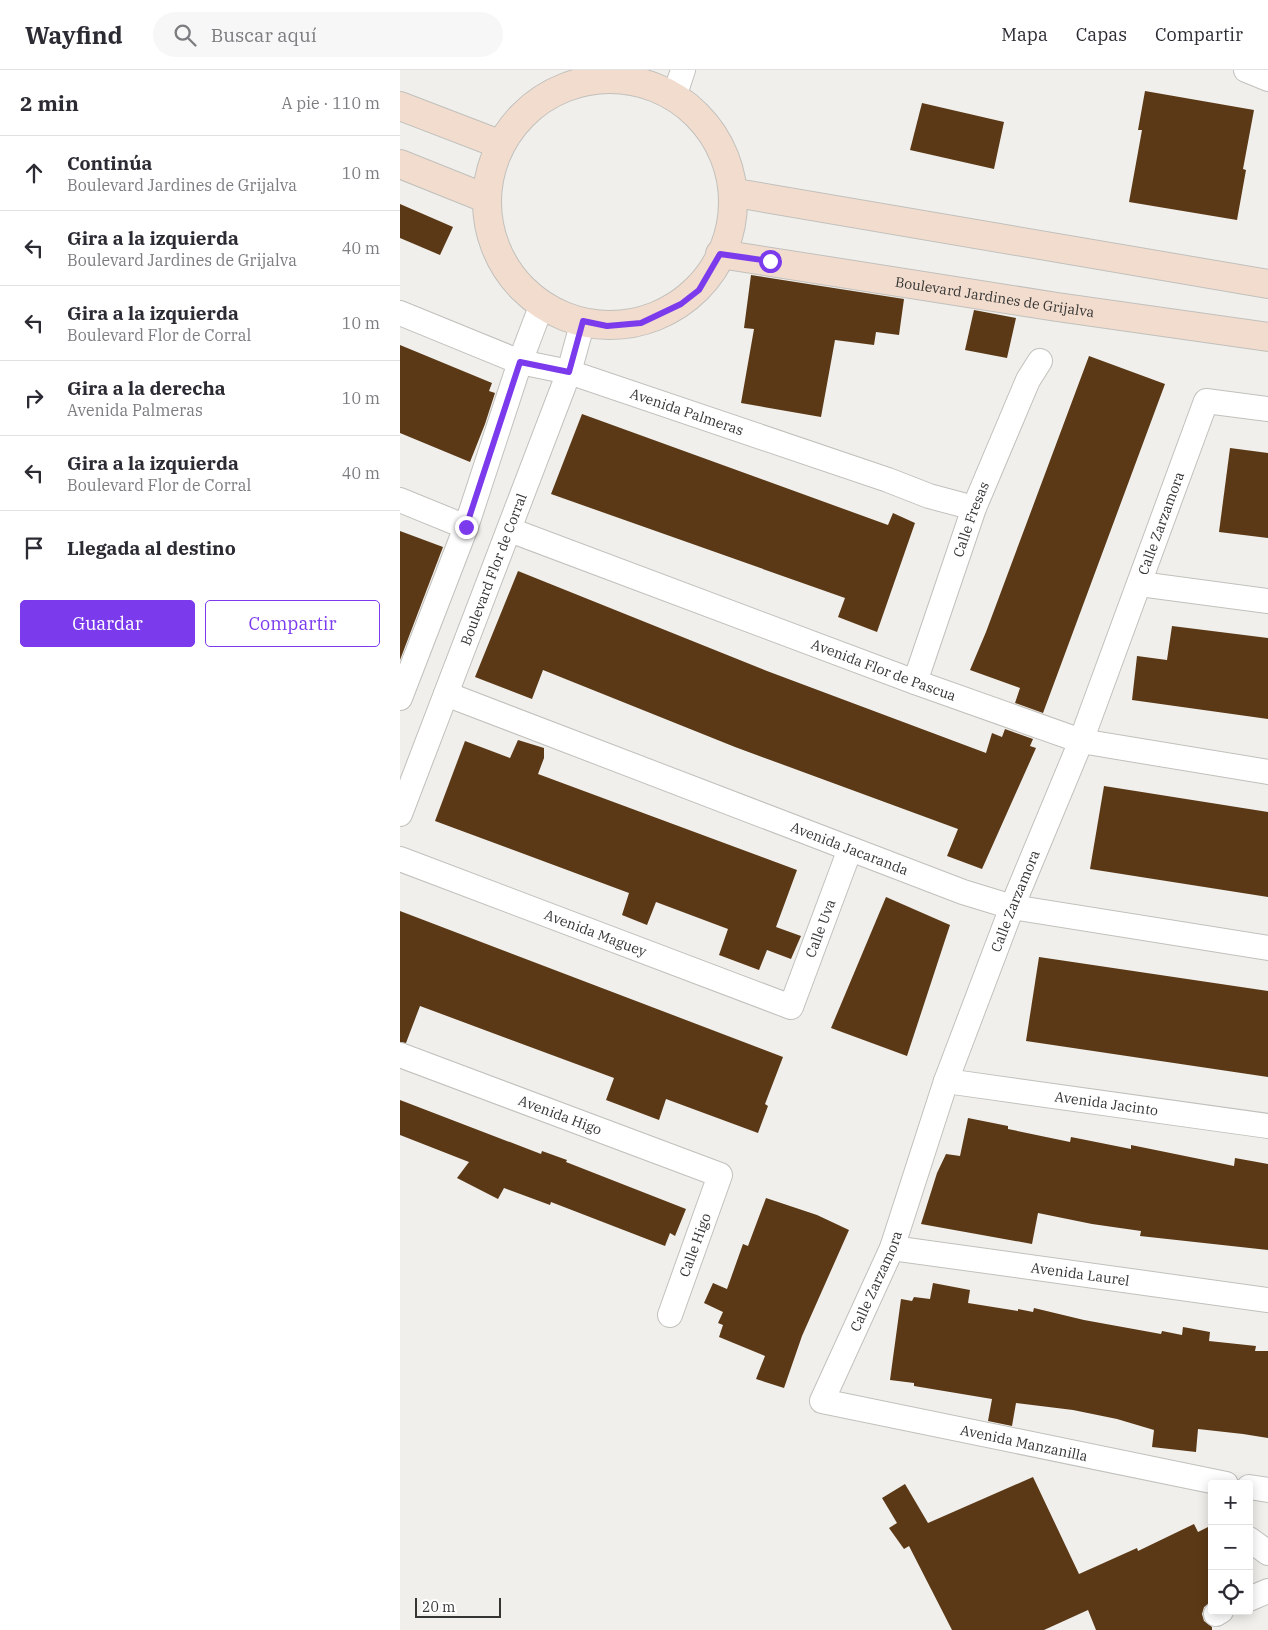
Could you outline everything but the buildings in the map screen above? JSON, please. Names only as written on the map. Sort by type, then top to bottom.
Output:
[{"type":"street","points":[[674,97],[683,70]]},
{"type":"street","points":[[1246,70],[1268,78]]},
{"type":"street","points":[[632,76],[660,87],[674,97],[696,111],[727,158],[736,193],[730,236],[699,290],[681,304],[641,323],[607,326],[564,317],[530,297],[502,264],[491,240],[485,198],[499,144],[516,120],[550,93],[607,78],[632,76]]},
{"type":"street","points":[[400,106],[499,144]]},
{"type":"street","points":[[400,164],[485,198]]},
{"type":"street","points":[[736,193],[1268,284]]},
{"type":"street","name":"Boulevard Jardines de Grijalva","points":[[720,254],[1057,307],[1268,337]]},
{"type":"street","points":[[401,694],[466,527],[520,362],[542,304]]},
{"type":"street","name":"Avenida Palmeras","points":[[400,313],[520,362],[569,372],[929,496],[974,508]]},
{"type":"street","name":"Boulevard Flor de Corral","points":[[400,814],[569,372],[583,321]]},
{"type":"street","name":"Calle Fresas","points":[[915,682],[974,508],[1028,380],[1040,360]]},
{"type":"street","name":"Calle Zarzamora","points":[[822,1401],[892,1248],[946,1081],[1012,907],[1081,741],[1206,401],[1268,409]]},
{"type":"street","points":[[400,500],[466,527]]},
{"type":"street","name":"Avenida Flor de Pascua","points":[[510,530],[915,682],[1081,741],[1268,772]]},
{"type":"street","points":[[1140,584],[1268,601]]},
{"type":"street","name":"Avenida Jacaranda","points":[[446,694],[963,892],[1012,907],[1268,948]]},
{"type":"street","name":"Calle Uva","points":[[790,1007],[850,849]]},
{"type":"street","name":"Avenida Maguey","points":[[400,859],[790,1007]]},
{"type":"street","name":"Avenida Higo","points":[[400,1055],[720,1175]]},
{"type":"street","name":"Avenida Jacinto","points":[[946,1081],[1268,1126]]},
{"type":"street","name":"Calle Higo","points":[[670,1315],[720,1175]]},
{"type":"street","name":"Avenida Laurel","points":[[892,1248],[1268,1300]]},
{"type":"street","name":"Avenida Manzanilla","points":[[822,1401],[1208,1481]]},
{"type":"street","points":[[1253,1488],[1268,1490]]},
{"type":"street","points":[[1253,1542],[1268,1553]]},
{"type":"street","points":[[1253,1597],[1268,1591]]},
{"type":"route","points":[[466,527],[520,362],[569,372],[583,321],[607,326],[641,323],[681,304],[699,290],[720,254],[770,261]]}]
